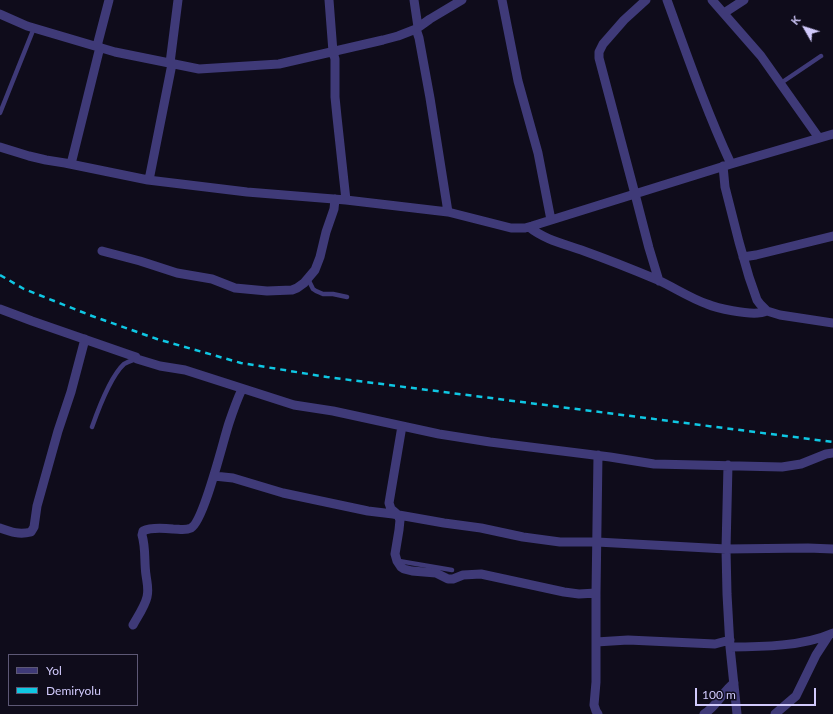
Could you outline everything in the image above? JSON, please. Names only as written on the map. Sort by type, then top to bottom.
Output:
[{"type":"street","points":[[71,164],[109,0]]},
{"type":"street","points":[[149,180],[171,63],[178,0]]},
{"type":"street","points":[[329,0],[333,52],[335,59],[335,97],[346,200]]},
{"type":"street","points":[[414,0],[417,28],[448,212]]},
{"type":"street","points":[[0,14],[27,26],[115,52],[199,69],[279,64],[383,40],[398,36],[417,28],[462,0]]},
{"type":"street","points":[[502,0],[518,81],[538,153],[551,220]]},
{"type":"street","points":[[646,0],[624,20],[603,44],[600,48],[599,55],[608,95],[659,281]]},
{"type":"street","points":[[667,0],[698,86],[723,147],[727,165],[725,187],[743,257],[757,300],[767,311],[780,315],[833,323]]},
{"type":"street","points":[[712,0],[761,56],[819,138]]},
{"type":"street","points":[[724,13],[744,0]]},
{"type":"street","points":[[0,147],[29,156],[149,180],[247,192],[346,200],[448,212],[511,228],[518,228],[529,227],[727,165],[833,134]]},
{"type":"street","points":[[102,251],[177,273],[212,279],[235,288],[267,291],[297,288],[308,279],[320,257],[326,232],[334,209],[335,199]]},
{"type":"street","points":[[529,227],[536,233],[546,238],[659,281],[708,305],[752,313],[767,311]]},
{"type":"street","points":[[743,257],[833,236]]},
{"type":"street","points":[[0,309],[85,340],[136,356],[137,359],[160,366],[185,370],[294,405],[439,434],[654,464],[782,467],[802,464],[833,452]]},
{"type":"street","points":[[0,528],[12,532],[24,533],[31,532],[34,527],[37,506],[58,431],[72,392],[85,340]]},
{"type":"street","points":[[133,625],[146,600],[148,591],[145,549],[142,534],[143,531],[146,529],[183,530],[191,528],[195,524],[202,511],[214,476],[229,423],[242,389]]},
{"type":"street","points":[[402,426],[389,503],[391,509],[398,515],[400,520],[395,554],[397,561],[404,569],[436,573],[448,579],[453,579],[463,575],[481,574],[564,592],[579,594],[596,593]]},
{"type":"street","points":[[598,456],[596,542],[596,682],[594,704],[598,714]]},
{"type":"street","points":[[728,465],[726,549],[730,643],[737,714]]},
{"type":"street","points":[[214,476],[233,478],[282,493],[368,511],[481,528],[554,542],[596,542],[726,549],[833,549]]},
{"type":"street","points":[[596,642],[628,640],[714,644],[730,643],[756,647],[816,640],[831,634]]},
{"type":"street","points":[[775,714],[796,696],[816,655],[831,634]]},
{"type":"street","points":[[704,714],[714,706],[727,689],[734,683]]},
{"type":"lane","points":[[0,113],[34,28]]},
{"type":"lane","points":[[780,83],[821,56]]},
{"type":"lane","points":[[308,279],[313,289],[316,291],[323,294],[333,294],[347,297]]},
{"type":"lane","points":[[92,427],[108,388],[120,369],[128,362],[137,359]]},
{"type":"lane","points":[[397,561],[452,570]]},
{"type":"railway","points":[[0,275],[24,289],[92,316],[157,339],[241,363],[327,377],[833,442]]}]
